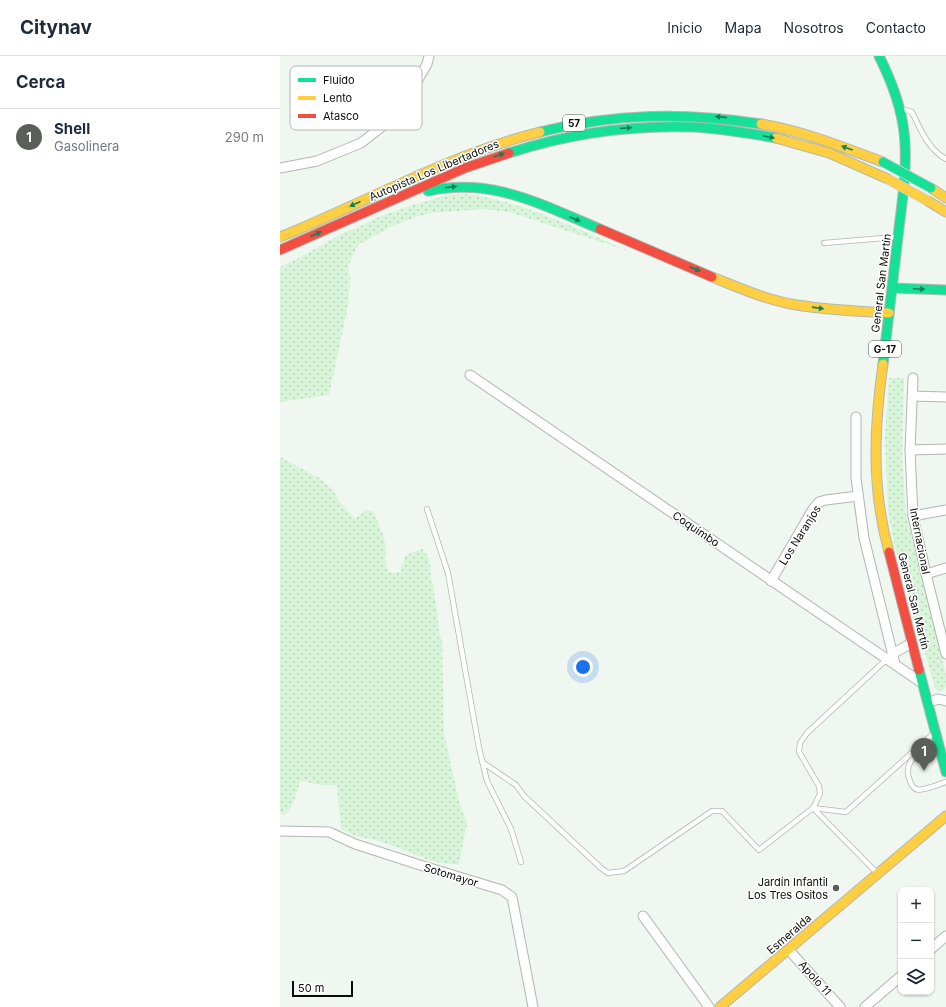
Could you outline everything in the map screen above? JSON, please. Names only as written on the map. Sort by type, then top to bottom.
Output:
[{"type":"main road","name":"General San Martín","points":[[879,56],[900,109],[906,158],[877,427],[877,474],[881,516],[885,536],[946,772]]},
{"type":"main road","name":"Autopista Los Libertadores","points":[[280,237],[433,168],[502,141],[544,129],[605,118],[630,116],[674,114],[712,116],[762,123],[824,139],[884,162],[946,198]]},
{"type":"main road","name":"Autopista Los Libertadores","points":[[280,250],[479,162],[526,146],[589,133],[651,127],[677,126],[728,130],[775,138],[819,150],[888,178],[946,212]]},
{"type":"main road","points":[[386,203],[431,190],[448,187],[464,186],[494,188],[526,198],[722,281],[773,300],[790,304],[830,309],[889,313]]},
{"type":"main road","points":[[892,288],[946,290]]},
{"type":"main road","name":"Esmeralda","points":[[720,1007],[946,816]]},
{"type":"street","points":[[422,73],[427,64],[429,56]]},
{"type":"street","points":[[280,168],[317,161],[361,143],[379,130]]},
{"type":"street","name":"Coquimbo","points":[[470,375],[772,581],[889,657]]},
{"type":"street","name":"Internacional","points":[[913,378],[910,450],[913,516],[926,574],[942,621],[946,654]]},
{"type":"street","points":[[912,396],[946,397]]},
{"type":"street","points":[[856,417],[856,478],[858,496],[864,538],[889,657],[895,664],[922,683]]},
{"type":"street","points":[[910,450],[946,449]]},
{"type":"street","name":"Los Naranjos","points":[[772,581],[819,502],[858,496]]},
{"type":"street","points":[[913,516],[946,510]]},
{"type":"street","points":[[926,574],[946,568]]},
{"type":"street","points":[[889,657],[912,643]]},
{"type":"street","points":[[928,703],[938,699],[946,700]]},
{"type":"street","name":"Sotomayor","points":[[280,831],[329,832],[355,844],[502,890],[512,896],[533,1007]]},
{"type":"street","points":[[644,916],[709,1007]]},
{"type":"street","points":[[934,946],[946,936]]},
{"type":"street","name":"Apolo 11","points":[[789,950],[840,1007]]},
{"type":"street","points":[[865,1007],[898,979]]},
{"type":"lane","points":[[900,109],[906,109],[912,112],[922,133],[938,155],[946,159]]},
{"type":"lane","points":[[824,243],[898,237]]},
{"type":"lane","points":[[427,509],[448,573],[477,741],[487,781],[511,829],[522,862]]},
{"type":"lane","points":[[482,762],[516,785],[524,796],[608,873],[624,871],[712,812],[722,811],[759,850],[812,808],[820,794],[819,786],[799,752],[800,743],[807,733],[889,657]]},
{"type":"lane","points":[[812,808],[846,812],[935,731]]},
{"type":"lane","points":[[939,744],[928,747],[912,760],[908,767],[908,776],[911,784],[916,789],[922,790],[946,782]]},
{"type":"lane","points":[[812,808],[877,873]]},
{"type":"green space","points":[[466,194],[509,203],[530,210],[632,252],[509,212],[484,209],[431,213],[393,226],[358,245],[348,267],[350,280],[348,306],[329,395],[280,402],[280,267],[345,232],[357,228],[378,217],[448,195]]},
{"type":"green space","points":[[889,378],[904,378],[902,454],[906,513],[946,675],[946,687],[941,692],[935,688],[895,548],[888,511],[885,436]]},
{"type":"green space","points":[[280,457],[321,479],[333,490],[339,501],[355,519],[366,510],[374,512],[384,539],[388,571],[392,573],[401,572],[406,555],[422,549],[428,556],[431,579],[434,587],[439,633],[442,641],[444,733],[459,801],[467,823],[459,865],[431,861],[376,840],[358,837],[341,829],[337,785],[319,785],[300,781],[295,800],[290,808],[284,815],[280,813]]},
{"type":"traffic: fast","points":[[879,56],[897,98],[905,139],[903,195],[883,364]]},
{"type":"traffic: fast","points":[[540,132],[595,121],[650,116],[677,116],[733,120],[761,124]]},
{"type":"traffic: fast","points":[[509,153],[531,146],[576,136],[622,129],[692,127],[734,131],[776,138]]},
{"type":"traffic: fast","points":[[883,162],[931,188]]},
{"type":"traffic: fast","points":[[428,191],[452,188],[474,188],[496,191],[537,203],[600,229]]},
{"type":"traffic: fast","points":[[892,288],[946,290]]},
{"type":"traffic: fast","points":[[919,670],[946,772]]},
{"type":"traffic: slow","points":[[761,124],[808,135],[883,162]]},
{"type":"traffic: slow","points":[[280,237],[440,166],[473,153],[540,132]]},
{"type":"traffic: slow","points":[[776,138],[829,153],[888,179]]},
{"type":"traffic: slow","points":[[888,179],[928,201]]},
{"type":"traffic: slow","points":[[931,188],[946,198]]},
{"type":"traffic: slow","points":[[928,201],[946,212]]},
{"type":"traffic: slow","points":[[712,277],[741,289],[781,302],[827,309],[889,313]]},
{"type":"traffic: slow","points":[[883,364],[877,419],[876,465],[881,515],[889,552]]},
{"type":"traffic: slow","points":[[720,1007],[946,816]]},
{"type":"traffic: jam","points":[[280,250],[465,168],[509,153]]},
{"type":"traffic: jam","points":[[600,229],[712,277]]},
{"type":"traffic: jam","points":[[889,552],[919,670]]},
{"type":"place","name":"Shell","points":[[924,771]]},
{"type":"place","name":"Jardín Infantil Los Tres Ositos","points":[[836,888]]}]
